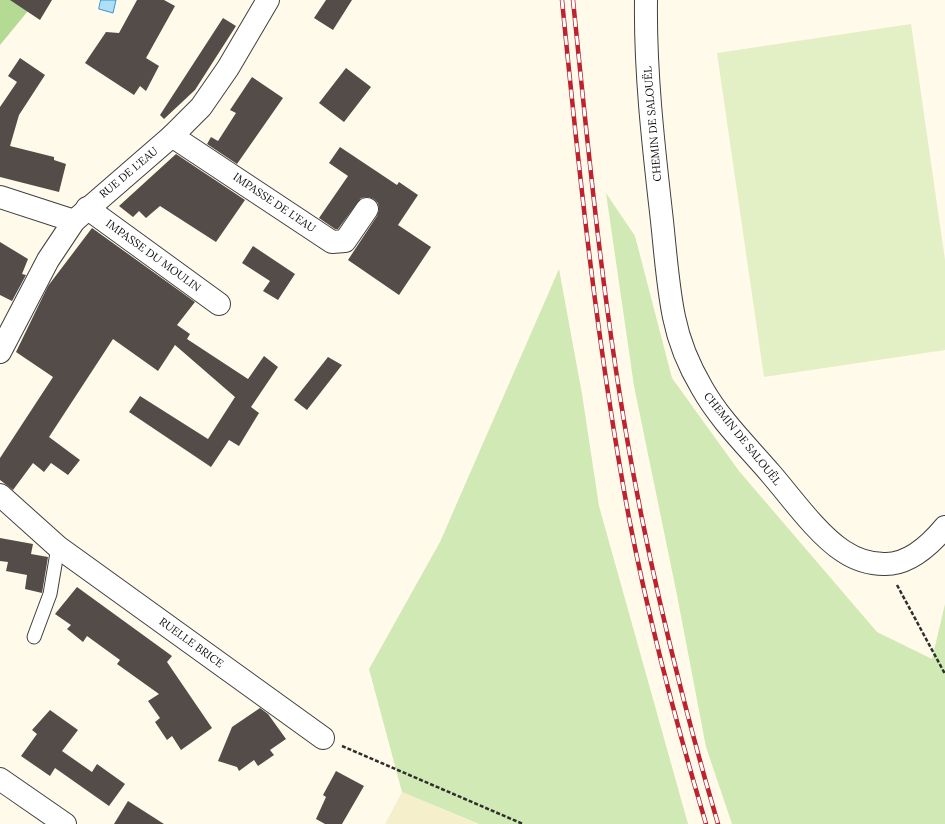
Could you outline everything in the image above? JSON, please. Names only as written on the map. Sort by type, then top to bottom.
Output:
[{"type":"street","name":"RUE DE L'EAU","points":[[0,352],[48,260],[81,215],[172,136],[201,107],[213,92],[268,0]]},
{"type":"street","name":"CHEMIN DE SALOUËL","points":[[646,0],[645,26],[655,158],[674,317],[682,348],[702,390],[719,414],[804,513],[843,551],[856,558],[886,564],[912,556],[925,548],[945,527]]},
{"type":"street","name":"IMPASSE DE L'EAU","points":[[172,136],[332,242],[345,241],[367,209]]},
{"type":"street","name":"IMPASSE DU MOULIN","points":[[0,197],[81,215],[219,304]]},
{"type":"street","name":"RUELLE BRICE","points":[[0,495],[58,547],[323,738]]},
{"type":"street","points":[[0,779],[65,824]]},
{"type":"lane","points":[[34,637],[50,594],[58,547]]},
{"type":"path","points":[[886,564],[945,674]]},
{"type":"path","points":[[323,738],[523,824]]},
{"type":"shaded area","points":[[402,792],[478,824],[385,824]]},
{"type":"green space","points":[[0,0],[37,0],[0,45]]},
{"type":"green space","points":[[911,24],[945,260],[945,350],[764,377],[717,53]]},
{"type":"green space","points":[[606,193],[635,236],[672,378],[739,471],[877,632],[932,659],[945,604],[945,824],[732,824],[706,747],[677,595],[634,386]]},
{"type":"green space","points":[[559,269],[582,394],[599,506],[688,824],[479,824],[402,792],[369,669],[440,542]]},
{"type":"water","points":[[101,0],[116,0],[113,13],[99,9]]},
{"type":"building","points":[[10,0],[52,0],[40,20]]},
{"type":"building","points":[[137,0],[164,0],[175,6],[146,58],[159,66],[146,91],[140,86],[134,95],[85,63],[106,32],[119,33]]},
{"type":"building","points":[[326,0],[352,0],[333,30],[314,18]]},
{"type":"building","points":[[223,18],[236,26],[195,90],[164,119],[160,115]]},
{"type":"building","points":[[20,58],[45,75],[19,115],[10,146],[54,157],[54,160],[66,164],[59,192],[0,177],[0,107],[17,82],[8,76]]},
{"type":"building","points":[[346,68],[371,87],[344,122],[319,103]]},
{"type":"building","points":[[252,77],[283,98],[237,164],[207,144],[211,137],[218,141],[236,113],[230,110]]},
{"type":"building","points":[[340,147],[397,185],[399,182],[418,195],[398,225],[431,247],[399,295],[348,260],[377,216],[379,210],[378,203],[374,199],[368,197],[361,198],[338,229],[335,229],[319,218],[348,176],[329,163]]},
{"type":"building","points":[[176,154],[245,200],[216,242],[160,206],[146,218],[139,211],[133,217],[119,206]]},
{"type":"building","points":[[92,228],[195,302],[177,325],[190,334],[187,339],[248,379],[264,356],[278,367],[251,407],[259,413],[239,446],[229,440],[211,467],[129,412],[140,396],[208,439],[235,397],[175,345],[158,371],[113,339],[49,437],[80,460],[68,475],[51,463],[44,472],[33,463],[13,490],[0,480],[0,458],[53,377],[16,352],[48,286]]},
{"type":"building","points":[[0,242],[28,259],[22,274],[26,275],[12,301],[0,295]]},
{"type":"building","points":[[253,246],[295,274],[278,300],[263,291],[270,281],[242,263]]},
{"type":"building","points":[[328,357],[342,365],[307,410],[294,400]]},
{"type":"building","points":[[0,538],[33,544],[31,554],[48,557],[42,593],[25,589],[27,575],[6,571],[8,562],[0,561]]},
{"type":"building","points":[[77,587],[172,656],[167,662],[212,728],[181,750],[172,736],[167,740],[155,722],[160,718],[148,701],[159,694],[117,664],[120,660],[87,636],[83,642],[67,629],[71,625],[55,614]]},
{"type":"building","points":[[260,708],[268,714],[286,739],[270,750],[274,755],[258,766],[254,760],[239,771],[237,767],[218,761],[232,727]]},
{"type":"building","points":[[50,710],[78,730],[62,751],[92,772],[97,764],[125,784],[109,806],[55,768],[50,776],[21,756],[37,734],[32,730]]},
{"type":"building","points":[[336,771],[364,786],[342,824],[325,824],[316,819],[326,797],[323,795]]},
{"type":"building","points":[[128,801],[164,824],[114,824]]},
{"type":"railway","points":[[562,0],[575,130],[598,324],[607,389],[629,518],[654,633],[684,748],[706,824]]},
{"type":"railway","points":[[573,0],[591,178],[605,296],[633,472],[671,649],[693,737],[718,824]]}]
